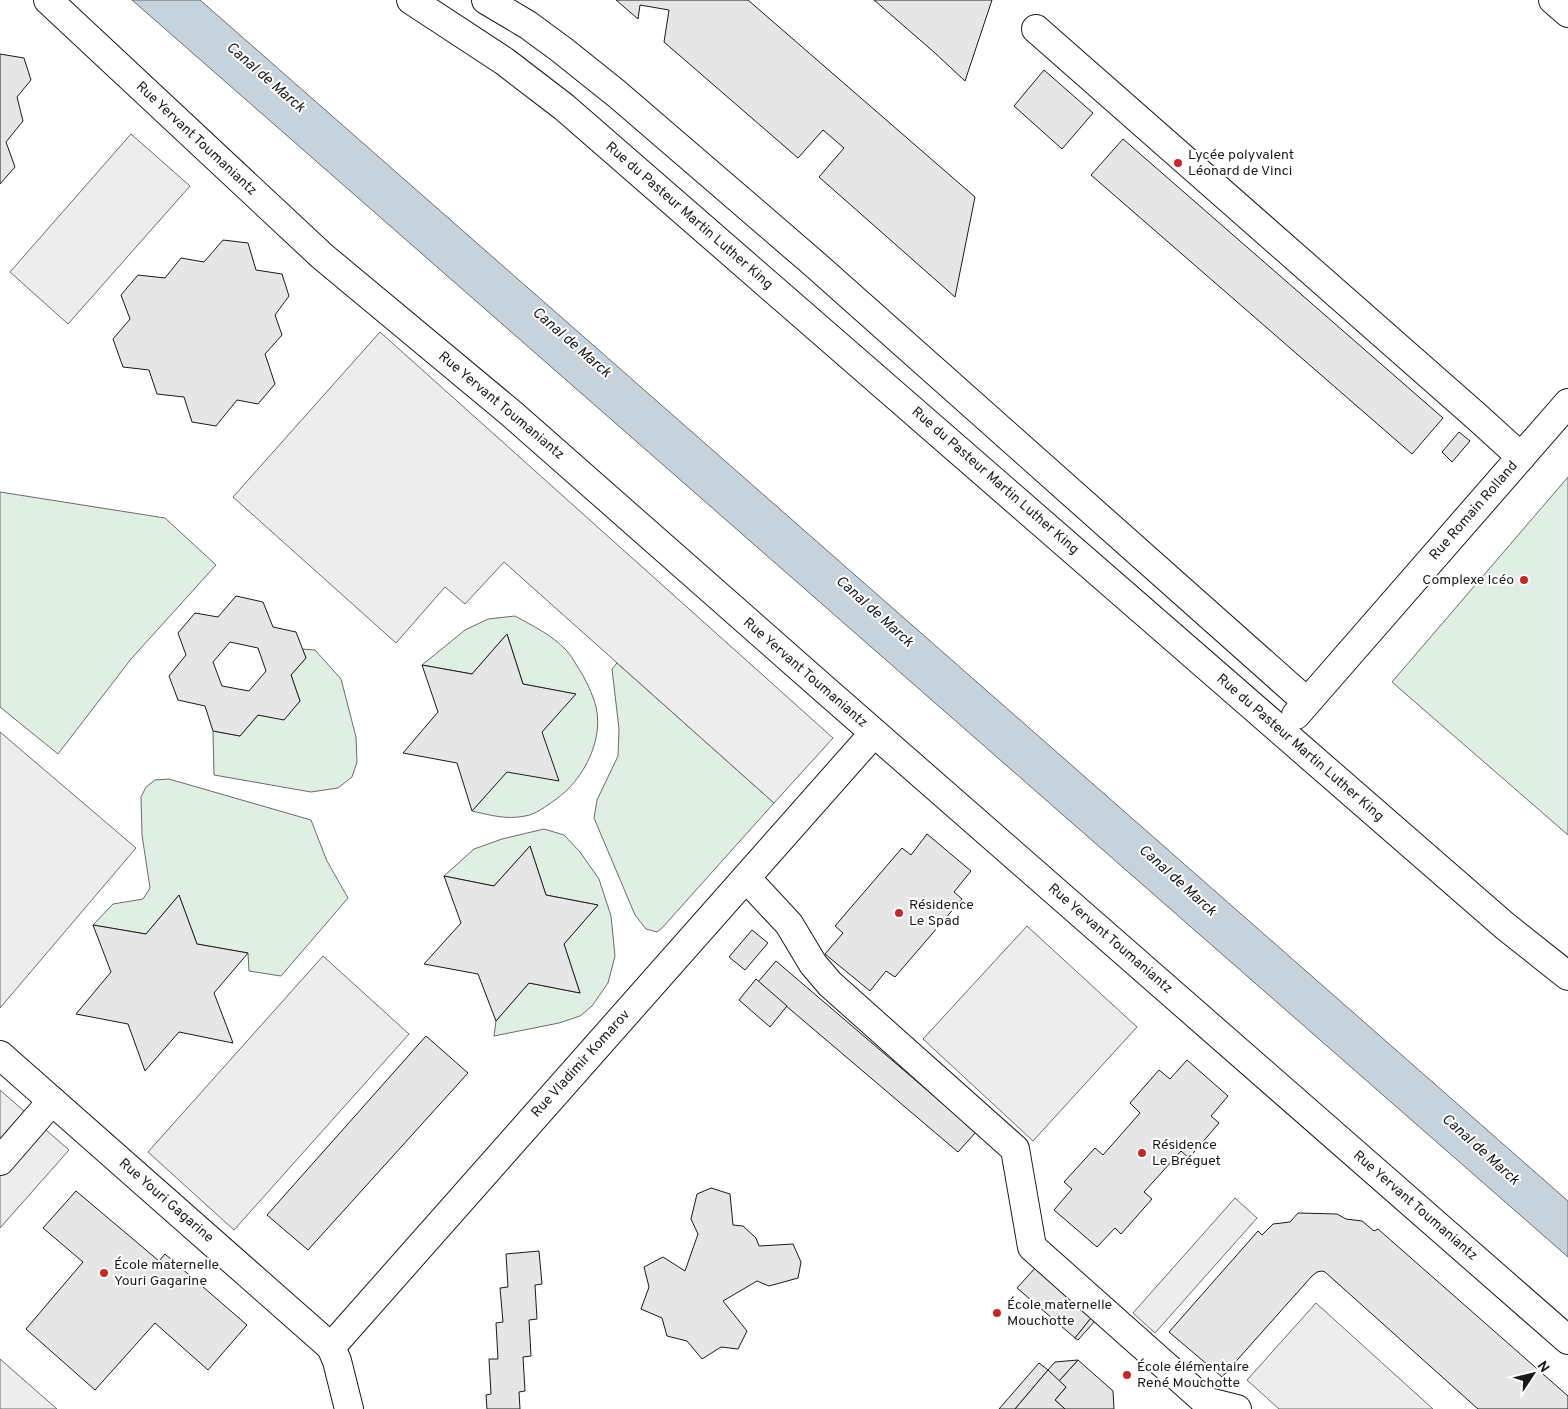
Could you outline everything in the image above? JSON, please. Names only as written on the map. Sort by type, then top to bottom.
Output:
[{"type":"street","name":"Rue Yervant Toumaniantz","points":[[48,0],[322,256],[512,414],[1568,1340]]},
{"type":"street","name":"Rue du Pasteur Martin Luther King","points":[[411,0],[504,61],[564,107],[1504,926],[1568,976]]},
{"type":"street","points":[[486,0],[528,25],[624,100],[811,261],[1307,702]]},
{"type":"street","points":[[1554,0],[1568,13]]},
{"type":"street","points":[[1036,29],[1476,416],[1520,457]]},
{"type":"street","name":"Rue Romain Rolland","points":[[1281,732],[1568,403]]},
{"type":"street","name":"Rue Vladimir Komarov","points":[[331,1348],[874,733]]},
{"type":"street","points":[[747,879],[789,924],[813,964],[830,984],[1015,1149],[1032,1247],[1205,1401],[1236,1409]]},
{"type":"street","name":"Rue Youri Gagarine","points":[[0,1056],[331,1348]]},
{"type":"street","points":[[0,1161],[52,1101]]},
{"type":"street","points":[[331,1348],[337,1361],[349,1409]]},
{"type":"green space","name":"Complexe Icéo","points":[[1568,477],[1568,835],[1392,682]]},
{"type":"green space","points":[[0,492],[165,518],[216,565],[131,659],[58,754],[0,707]]},
{"type":"green space","points":[[515,616],[548,635],[570,654],[594,700],[597,728],[595,742],[584,769],[566,791],[537,812],[511,817],[472,811],[575,694],[523,684],[507,634],[472,674],[422,665],[465,630],[488,619]]},
{"type":"green space","points":[[302,649],[315,650],[341,679],[356,737],[357,762],[352,777],[338,788],[311,792],[214,775],[213,731],[240,736],[258,715],[284,719],[300,701],[291,675],[306,658]]},
{"type":"green space","points":[[617,663],[774,803],[657,932],[646,929],[635,915],[594,818],[597,800],[618,756],[619,729],[612,669]]},
{"type":"green space","points":[[169,779],[311,820],[327,861],[348,898],[281,976],[249,971],[248,953],[197,944],[179,895],[146,934],[93,925],[113,904],[143,899],[150,888],[142,835],[141,797],[146,787],[155,780]]},
{"type":"green space","points":[[544,829],[564,835],[580,852],[599,879],[611,916],[615,956],[608,983],[592,1006],[580,1016],[559,1023],[494,1036],[496,1021],[529,983],[580,993],[564,944],[598,905],[546,895],[530,846],[494,886],[444,876],[474,849],[502,839]]},
{"type":"shaded area","points":[[131,134],[190,186],[68,324],[10,272]]},
{"type":"shaded area","points":[[380,332],[833,738],[774,803],[504,562],[465,604],[445,587],[396,643],[233,497]]},
{"type":"shaded area","points":[[0,732],[136,848],[0,1008]]},
{"type":"shaded area","points":[[1027,926],[1137,1027],[1033,1141],[923,1039]]},
{"type":"shaded area","points":[[323,956],[409,1034],[234,1230],[148,1152]]},
{"type":"shaded area","points":[[0,1090],[69,1150],[0,1228]]},
{"type":"shaded area","points":[[1235,1198],[1257,1218],[1155,1333],[1133,1313]]},
{"type":"shaded area","points":[[1316,1303],[1433,1409],[1279,1409],[1247,1380]]},
{"type":"shaded area","points":[[0,1359],[57,1409],[0,1409]]},
{"type":"water","name":"Canal de Marck","points":[[132,0],[200,0],[1568,1201],[1568,1257]]},
{"type":"building","points":[[616,0],[748,0],[975,197],[955,297],[819,177],[844,148],[823,130],[798,158],[664,42],[669,10],[640,5],[638,19]]},
{"type":"building","points":[[874,0],[992,0],[965,81],[935,53]]},
{"type":"building","points":[[0,54],[24,58],[31,80],[17,97],[23,121],[6,142],[15,167],[0,184]]},
{"type":"building","points":[[1044,70],[1093,113],[1062,149],[1014,106]]},
{"type":"building","points":[[1123,139],[1443,418],[1412,454],[1091,175]]},
{"type":"building","points":[[223,240],[248,243],[256,270],[282,274],[289,296],[275,315],[282,335],[265,354],[275,384],[258,404],[237,400],[216,426],[192,422],[184,397],[157,394],[149,370],[123,367],[113,339],[130,319],[121,295],[138,275],[165,278],[181,258],[204,262]]},
{"type":"building","points":[[1459,432],[1470,441],[1452,462],[1442,452]]},
{"type":"building","points":[[236,596],[263,602],[273,627],[296,632],[306,658],[291,675],[300,701],[284,720],[258,715],[240,736],[213,731],[205,706],[178,700],[169,676],[186,655],[178,633],[195,613],[218,617]],"holes":[[[230,642],[258,648],[266,671],[249,691],[222,686],[213,662]]]},
{"type":"building","points":[[507,634],[523,684],[576,694],[542,732],[559,781],[507,772],[472,811],[457,763],[403,753],[438,712],[422,665],[472,674]]},
{"type":"building","name":"Résidence Le Spad","points":[[927,834],[971,871],[954,892],[962,899],[895,977],[886,971],[870,991],[825,954],[843,933],[835,926],[902,848],[911,855]]},
{"type":"building","points":[[530,846],[546,895],[598,905],[564,944],[580,993],[529,983],[496,1021],[478,974],[424,964],[461,923],[444,876],[494,886]]},
{"type":"building","points":[[179,895],[197,944],[248,953],[214,993],[233,1043],[179,1032],[145,1071],[128,1024],[76,1014],[111,972],[93,925],[146,934]]},
{"type":"building","points":[[752,930],[768,943],[745,970],[729,957]]},
{"type":"building","points":[[776,961],[976,1132],[958,1152],[758,982]]},
{"type":"building","points":[[756,979],[787,1006],[770,1027],[739,1000]]},
{"type":"building","points":[[426,1036],[468,1073],[308,1250],[267,1215]]},
{"type":"building","name":"Résidence Le Bréguet","points":[[1187,1060],[1228,1096],[1211,1116],[1219,1123],[1189,1158],[1181,1151],[1144,1192],[1152,1199],[1121,1234],[1115,1228],[1097,1247],[1054,1210],[1072,1189],[1064,1182],[1095,1148],[1103,1155],[1140,1113],[1130,1103],[1159,1070],[1170,1079]]},
{"type":"building","points":[[711,1188],[730,1194],[733,1225],[743,1226],[756,1238],[759,1246],[793,1244],[801,1262],[798,1278],[769,1286],[757,1281],[723,1301],[747,1331],[738,1349],[721,1347],[702,1359],[687,1341],[667,1336],[662,1318],[641,1309],[649,1287],[644,1267],[663,1257],[685,1271],[698,1234],[691,1219],[697,1194]]},
{"type":"building","points":[[76,1191],[159,1261],[165,1254],[247,1325],[208,1370],[155,1323],[95,1390],[26,1329],[83,1262],[43,1228]]},
{"type":"building","points":[[1298,1213],[1337,1214],[1346,1219],[1362,1221],[1374,1231],[1378,1229],[1568,1396],[1568,1409],[1478,1409],[1322,1271],[1312,1276],[1222,1377],[1169,1332],[1258,1231],[1262,1235],[1273,1224],[1290,1222]]},
{"type":"building","points":[[539,1251],[542,1284],[535,1285],[537,1319],[529,1320],[531,1356],[523,1357],[525,1391],[519,1392],[520,1409],[487,1409],[486,1395],[491,1394],[489,1359],[498,1359],[496,1323],[503,1322],[500,1288],[508,1287],[506,1254]]},
{"type":"building","points":[[1036,1267],[1095,1321],[1091,1318],[1075,1338],[1017,1288]]},
{"type":"building","points":[[1091,1318],[1095,1321],[1078,1340],[1075,1338]]},
{"type":"building","points":[[1078,1360],[1113,1391],[1114,1409],[1065,1409],[1055,1400],[1066,1387],[1059,1381]]},
{"type":"building","points":[[1078,1360],[1059,1381],[1048,1370],[1055,1362]]},
{"type":"building","points":[[1039,1363],[1048,1370],[1015,1409],[999,1409]]},
{"type":"building","points":[[1048,1370],[1066,1387],[1055,1400],[1065,1409],[1015,1409]]},
{"type":"place","name":"Lycée polyvalent Léonard de Vinci","points":[[1178,163]]},
{"type":"place","name":"Complexe Icéo","points":[[1524,580]]},
{"type":"place","name":"Résidence Le Spad","points":[[899,913]]},
{"type":"place","name":"Résidence Le Bréguet","points":[[1142,1153]]},
{"type":"place","name":"École maternelle Youri Gagarine","points":[[104,1273]]},
{"type":"place","name":"École maternelle Mouchotte","points":[[997,1313]]},
{"type":"place","name":"École élémentaire René Mouchotte","points":[[1127,1375]]}]
